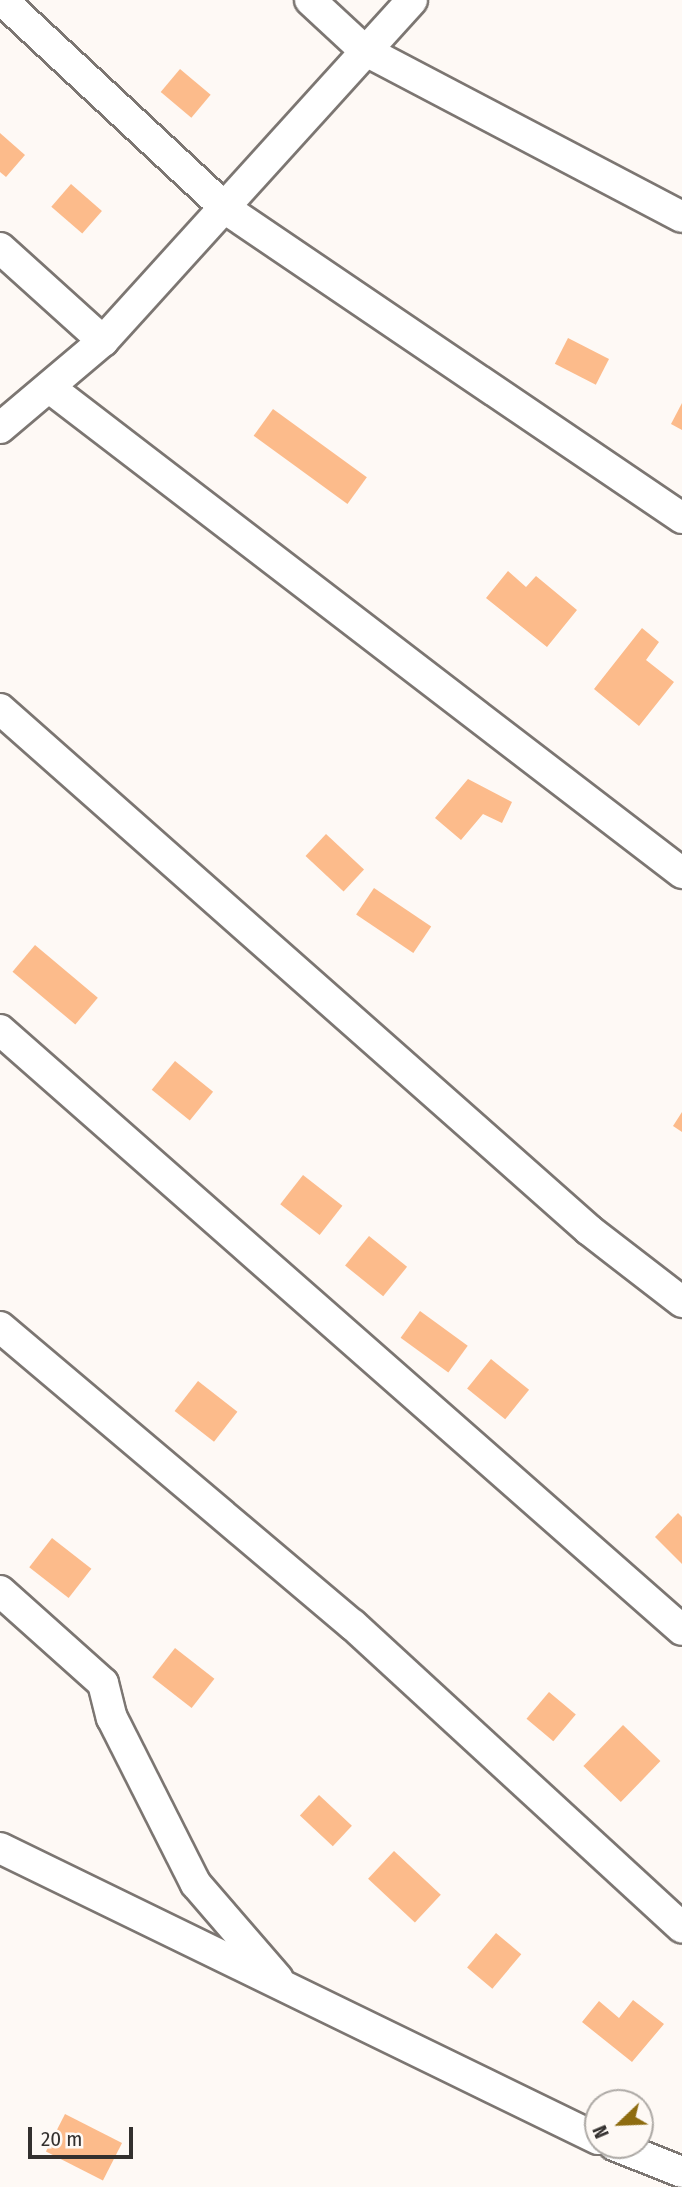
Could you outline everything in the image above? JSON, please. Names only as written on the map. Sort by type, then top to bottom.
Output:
[{"type":"street","points":[[2,0],[226,209],[682,518]]},
{"type":"street","points":[[310,0],[364,50],[682,217]]},
{"type":"street","points":[[0,428],[103,341],[226,209],[364,50],[412,0]]},
{"type":"street","points":[[0,248],[103,341]]},
{"type":"street","points":[[50,388],[682,873]]},
{"type":"street","points":[[0,709],[589,1230],[682,1301]]},
{"type":"street","points":[[0,1030],[682,1630]]},
{"type":"street","points":[[0,1327],[353,1625],[682,1928]]},
{"type":"street","points":[[0,1591],[103,1683],[112,1718],[196,1884],[288,1989]]},
{"type":"street","points":[[0,1848],[584,2132]]},
{"type":"street","points":[[649,2159],[682,2172]]},
{"type":"building","points":[[180,69],[211,95],[191,118],[161,92]]},
{"type":"building","points":[[0,133],[25,155],[6,177],[0,172]]},
{"type":"building","points":[[71,184],[102,211],[82,234],[51,207]]},
{"type":"building","points":[[568,338],[609,359],[596,385],[555,364]]},
{"type":"building","points":[[682,403],[682,430],[671,424]]},
{"type":"building","points":[[273,409],[367,477],[347,504],[254,436]]},
{"type":"building","points":[[508,571],[526,587],[536,576],[577,610],[547,647],[486,598]]},
{"type":"building","points":[[642,628],[659,642],[646,660],[674,682],[639,726],[594,689]]},
{"type":"building","points":[[468,779],[512,802],[502,823],[483,814],[461,840],[435,818]]},
{"type":"building","points":[[326,834],[364,869],[344,891],[306,856]]},
{"type":"building","points":[[374,888],[431,927],[413,953],[356,915]]},
{"type":"building","points":[[35,945],[98,998],[75,1025],[13,972]]},
{"type":"building","points":[[175,1061],[213,1092],[190,1121],[152,1090]]},
{"type":"building","points":[[682,1112],[682,1132],[673,1126]]},
{"type":"building","points":[[303,1175],[342,1206],[320,1235],[280,1204]]},
{"type":"building","points":[[369,1236],[407,1267],[383,1296],[345,1266]]},
{"type":"building","points":[[420,1311],[468,1346],[448,1372],[401,1338]]},
{"type":"building","points":[[491,1359],[529,1390],[505,1419],[467,1389]]},
{"type":"building","points":[[198,1381],[237,1412],[214,1442],[175,1411]]},
{"type":"building","points":[[678,1513],[682,1517],[682,1564],[655,1537]]},
{"type":"building","points":[[52,1538],[91,1569],[69,1598],[29,1567]]},
{"type":"building","points":[[175,1648],[214,1679],[192,1708],[152,1677]]},
{"type":"building","points":[[549,1692],[576,1714],[553,1741],[527,1719]]},
{"type":"building","points":[[623,1725],[660,1761],[621,1802],[583,1766]]},
{"type":"building","points":[[319,1795],[352,1826],[333,1846],[300,1815]]},
{"type":"building","points":[[394,1851],[441,1895],[415,1922],[368,1879]]},
{"type":"building","points":[[496,1933],[521,1954],[492,1989],[467,1967]]},
{"type":"building","points":[[633,2000],[664,2024],[632,2062],[582,2022],[599,2001],[619,2018]]},
{"type":"building","points":[[65,2114],[122,2143],[103,2180],[46,2151]]}]
